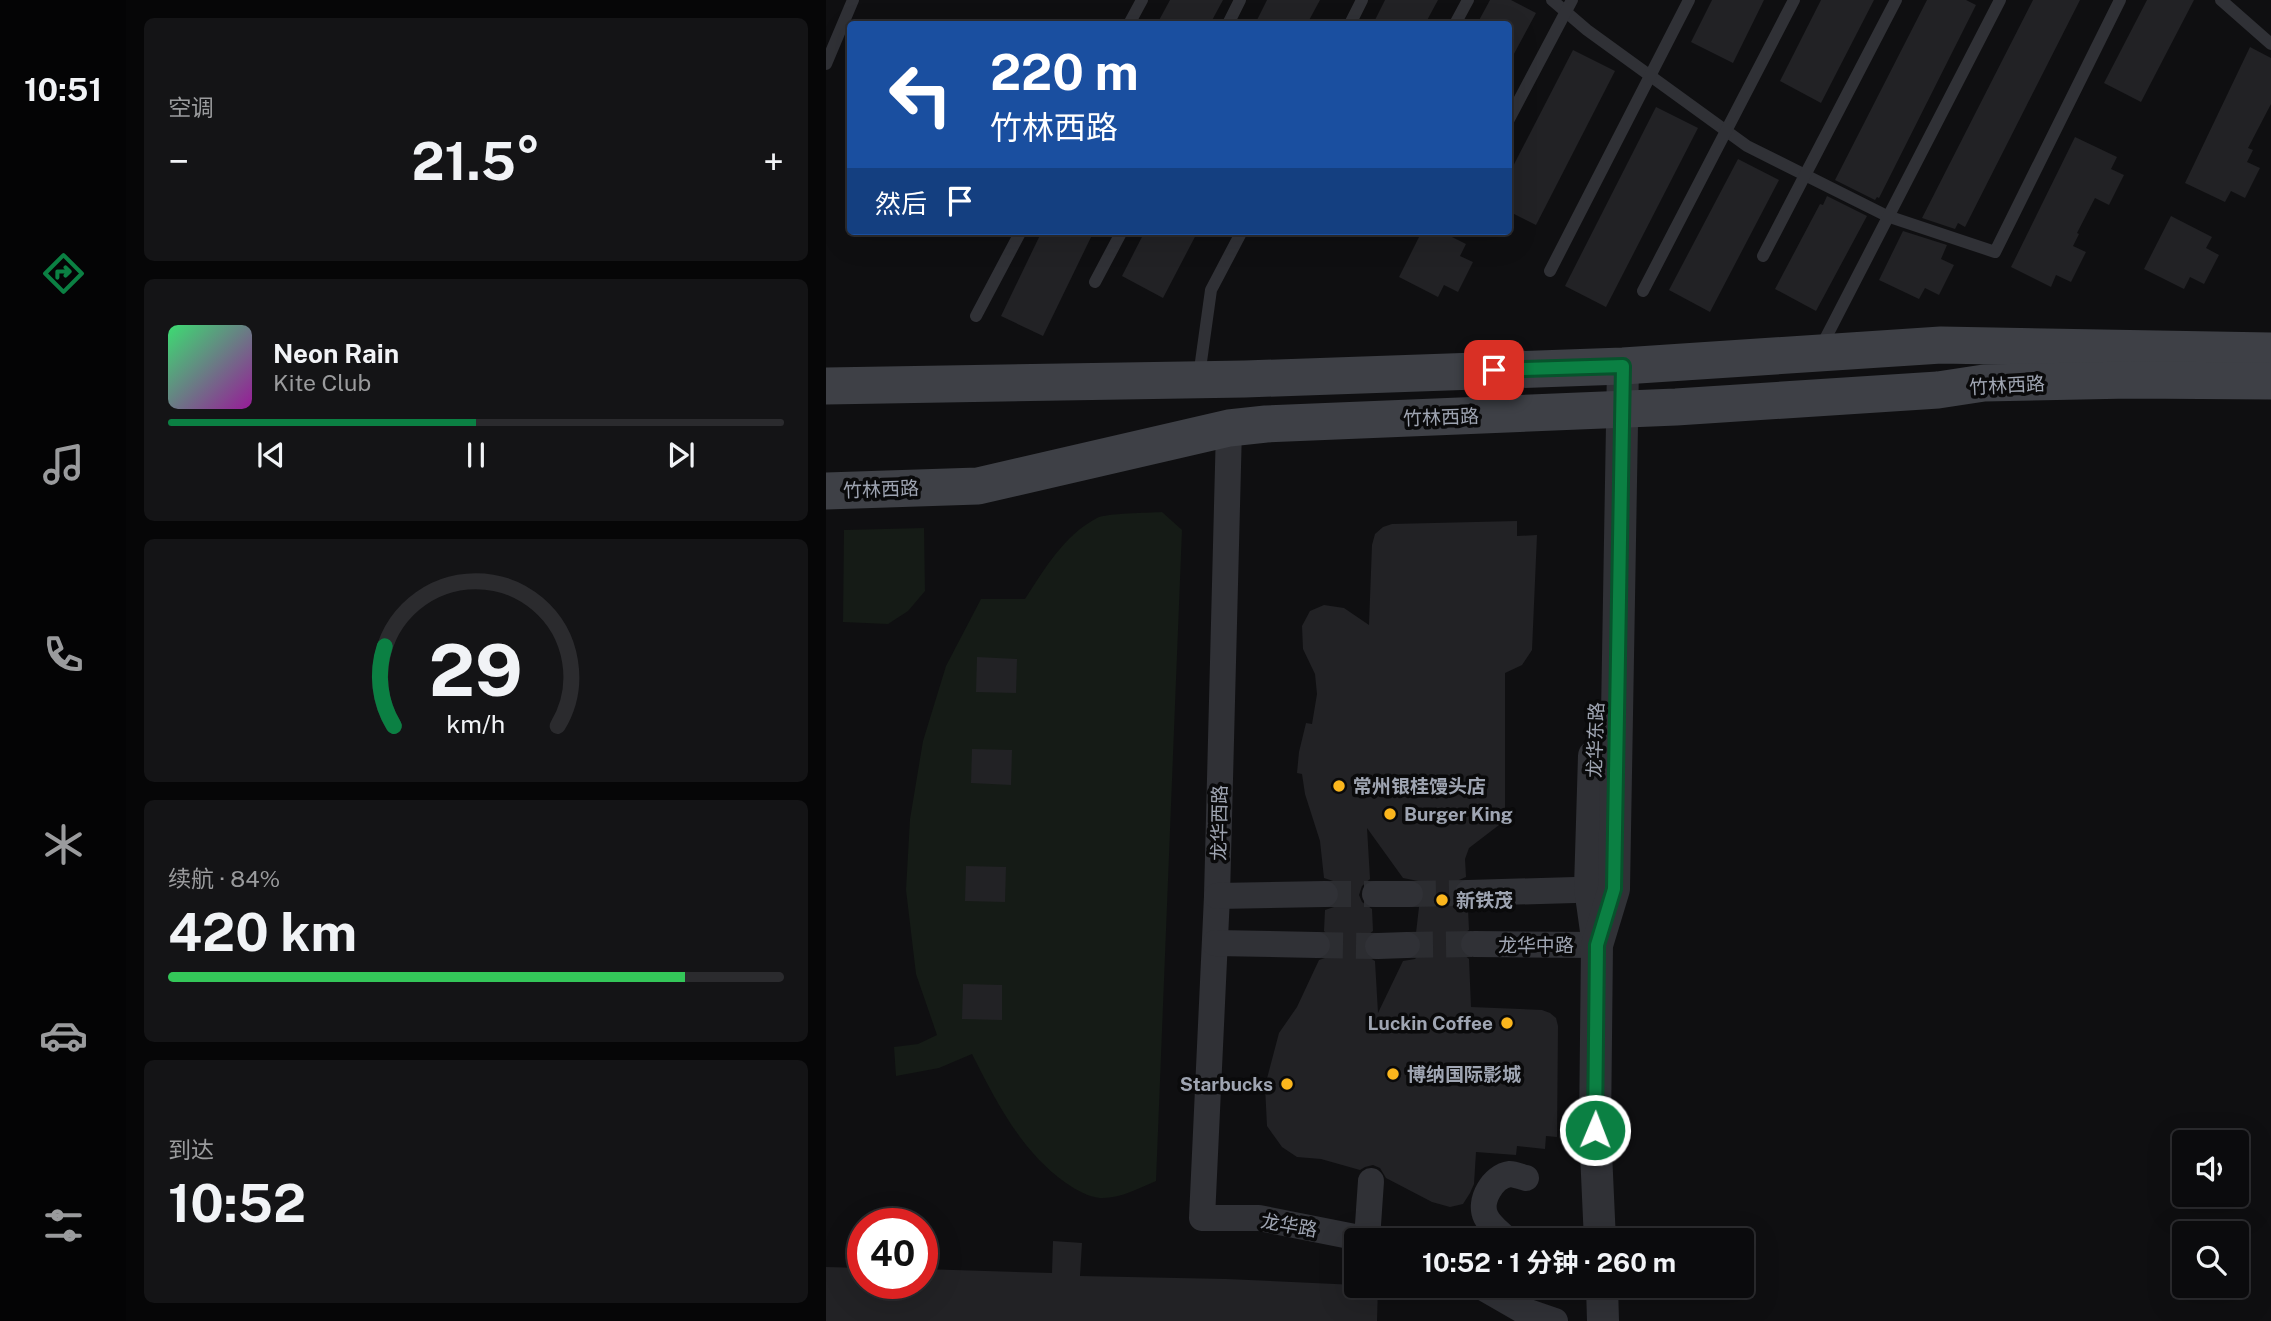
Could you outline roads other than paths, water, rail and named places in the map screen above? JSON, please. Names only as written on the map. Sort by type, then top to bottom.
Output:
[{"type":"main road","name":"竹林西路","points":[[826,386],[1199,380],[1614,366],[1941,345],[2271,351]]},
{"type":"main road","name":"竹林西路","points":[[826,491],[978,486],[1229,428],[1266,424],[1614,410],[1938,390],[1984,383],[2271,381]]},
{"type":"street","name":"龙华东路","points":[[1599,1228],[1595,1130],[1597,945],[1602,888],[1614,366]]},
{"type":"street","name":"龙华西路","points":[[1202,1218],[1217,896],[1229,428]]},
{"type":"street","points":[[1468,892],[1602,888]]},
{"type":"street","points":[[1217,896],[1325,894]]},
{"type":"street","points":[[1375,894],[1410,894]]},
{"type":"street","points":[[1215,943],[1317,945]]},
{"type":"street","name":"龙华中路","points":[[1474,944],[1597,945]]},
{"type":"street","points":[[1378,946],[1407,945]]},
{"type":"street","points":[[1494,1228],[1484,1214],[1486,1194],[1498,1178],[1512,1174],[1526,1178]]},
{"type":"street","points":[[1371,1181],[1371,1228]]},
{"type":"street","name":"龙华路","points":[[1202,1218],[1259,1218],[1344,1235]]},
{"type":"street","points":[[1504,1298],[1520,1309],[1555,1321]]},
{"type":"street","points":[[1602,1298],[1603,1321]]},
{"type":"lane","points":[[826,64],[853,0]]},
{"type":"lane","points":[[1131,21],[1142,0]]},
{"type":"lane","points":[[1230,21],[1240,0]]},
{"type":"lane","points":[[1352,21],[1363,0]]},
{"type":"lane","points":[[1457,21],[1468,0]]},
{"type":"lane","points":[[1552,0],[1569,6],[1587,30],[1747,146],[1887,216],[1995,253],[2120,0]]},
{"type":"lane","points":[[1550,271],[1689,0]]},
{"type":"lane","points":[[1643,291],[1794,0]]},
{"type":"lane","points":[[1763,256],[1896,0]]},
{"type":"lane","points":[[1818,353],[2000,0]]},
{"type":"lane","points":[[2221,0],[2271,44]]},
{"type":"lane","points":[[1512,113],[1569,6]]},
{"type":"lane","points":[[976,316],[1019,235]]},
{"type":"lane","points":[[1095,282],[1120,235]]},
{"type":"lane","points":[[1199,380],[1212,290],[1240,235]]},
{"type":"tunnel","points":[[1410,894],[1468,893]]},
{"type":"tunnel","points":[[1325,894],[1375,894]]},
{"type":"tunnel","points":[[1407,945],[1474,944]]},
{"type":"tunnel","points":[[1317,945],[1378,946]]},
{"type":"place","name":"常州银桂馒头店","points":[[1339,786]]},
{"type":"place","name":"Burger King","points":[[1390,814]]},
{"type":"place","name":"新铁茂","points":[[1442,900]]},
{"type":"place","name":"Luckin Coffee","points":[[1507,1023]]},
{"type":"place","name":"博纳国际影城","points":[[1393,1074]]},
{"type":"place","name":"Starbucks","points":[[1287,1084]]}]
